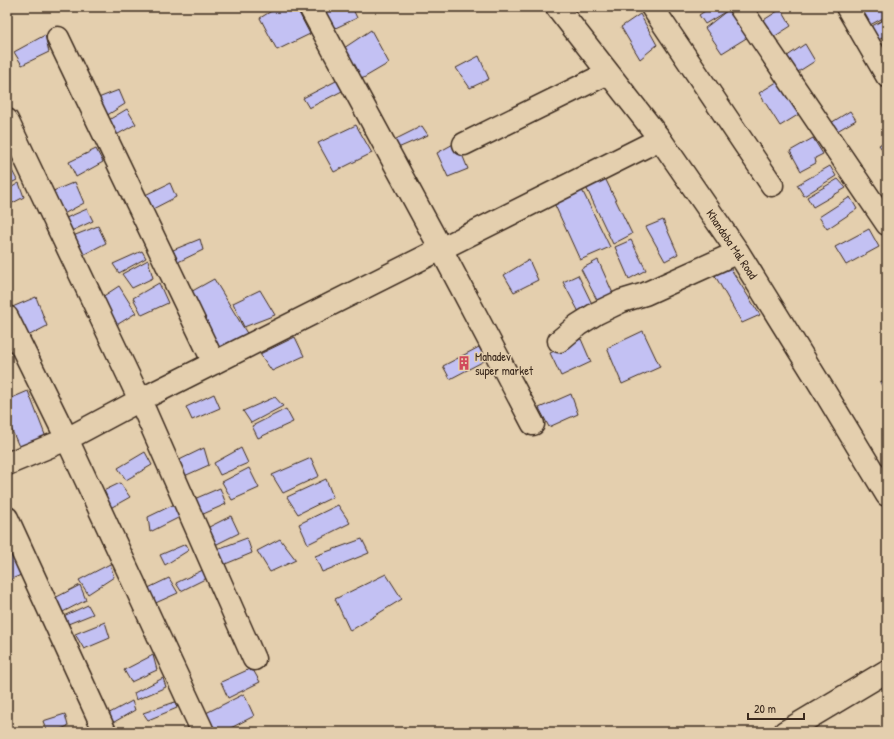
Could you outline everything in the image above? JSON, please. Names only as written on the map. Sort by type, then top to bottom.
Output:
[{"type":"street","points":[[310,7],[441,249],[533,424]]},
{"type":"street","name":"Khandoba Mal Road","points":[[556,7],[660,139],[738,252],[887,495]]},
{"type":"street","points":[[652,7],[772,185]]},
{"type":"street","points":[[740,7],[887,224]]},
{"type":"street","points":[[847,7],[887,76]]},
{"type":"street","points":[[58,38],[214,363]]},
{"type":"street","points":[[464,144],[608,72]]},
{"type":"street","points":[[7,120],[140,400],[254,658]]},
{"type":"street","points":[[7,464],[67,439],[140,400],[660,139]]},
{"type":"street","points":[[559,341],[578,325],[597,313],[622,301],[645,294],[738,252]]},
{"type":"street","points":[[7,317],[67,439],[203,732]]},
{"type":"street","points":[[7,518],[105,732]]},
{"type":"street","points":[[785,732],[807,726],[887,671]]},
{"type":"building","points":[[278,7],[296,7],[310,34],[277,50],[260,18]]},
{"type":"building","points":[[316,7],[352,7],[357,18],[329,31]]},
{"type":"building","points":[[711,7],[726,7],[728,10],[705,24],[699,15]]},
{"type":"building","points":[[887,7],[887,16],[868,26],[858,8]]},
{"type":"building","points":[[781,9],[791,26],[769,40],[759,23]]},
{"type":"building","points":[[728,10],[748,37],[722,53],[705,28]]},
{"type":"building","points":[[640,14],[657,45],[640,59],[621,27]]},
{"type":"building","points":[[887,18],[887,35],[877,41],[870,27]]},
{"type":"building","points":[[371,30],[389,63],[360,80],[344,48]]},
{"type":"building","points":[[45,35],[49,52],[22,65],[14,52]]},
{"type":"building","points":[[805,44],[815,61],[790,77],[783,59]]},
{"type":"building","points":[[479,56],[489,79],[470,88],[456,68]]},
{"type":"building","points":[[338,80],[344,90],[309,108],[303,98]]},
{"type":"building","points":[[780,80],[801,113],[780,126],[759,93]]},
{"type":"building","points":[[119,90],[125,104],[101,119],[93,100]]},
{"type":"building","points":[[127,109],[136,124],[111,138],[107,121]]},
{"type":"building","points":[[850,111],[856,120],[832,134],[826,126]]},
{"type":"building","points":[[356,125],[372,153],[334,172],[318,143]]},
{"type":"building","points":[[422,126],[428,135],[398,148],[394,140]]},
{"type":"building","points":[[813,138],[823,154],[815,158],[816,163],[801,171],[790,151]]},
{"type":"building","points":[[887,140],[887,156],[879,145]]},
{"type":"building","points":[[457,142],[468,169],[448,177],[437,153]]},
{"type":"building","points":[[96,149],[103,162],[76,177],[69,162]]},
{"type":"building","points":[[9,165],[17,180],[7,185],[7,166]]},
{"type":"building","points":[[830,166],[836,176],[804,196],[797,185]]},
{"type":"building","points":[[605,178],[632,234],[613,244],[586,187]]},
{"type":"building","points":[[838,179],[846,188],[813,207],[807,197]]},
{"type":"building","points":[[75,182],[84,203],[58,217],[46,194]]},
{"type":"building","points":[[19,183],[24,197],[7,206],[7,190]]},
{"type":"building","points":[[170,183],[176,197],[147,212],[141,197]]},
{"type":"building","points":[[581,188],[610,247],[580,260],[554,203]]},
{"type":"building","points":[[850,197],[857,209],[827,229],[819,217]]},
{"type":"building","points":[[87,209],[93,221],[67,233],[59,221]]},
{"type":"building","points":[[663,220],[678,254],[665,261],[646,227]]},
{"type":"building","points":[[98,226],[106,243],[77,258],[68,238]]},
{"type":"building","points":[[869,229],[879,247],[846,265],[835,247]]},
{"type":"building","points":[[200,239],[203,250],[178,262],[173,250]]},
{"type":"building","points":[[631,240],[646,270],[629,279],[615,247]]},
{"type":"building","points":[[142,251],[146,258],[119,273],[113,264]]},
{"type":"building","points":[[148,260],[153,278],[132,288],[122,274]]},
{"type":"building","points":[[529,260],[538,280],[514,292],[504,275]]},
{"type":"building","points":[[598,260],[615,298],[600,306],[581,269]]},
{"type":"building","points":[[729,266],[760,315],[742,323],[714,274]]},
{"type":"building","points":[[578,275],[594,308],[580,314],[563,282]]},
{"type":"building","points":[[214,279],[248,335],[215,353],[187,294]]},
{"type":"building","points":[[159,283],[168,303],[142,315],[133,298]]},
{"type":"building","points":[[119,286],[136,313],[115,326],[99,299]]},
{"type":"building","points":[[260,290],[275,315],[244,327],[233,303]]},
{"type":"building","points":[[36,297],[47,326],[24,338],[10,308]]},
{"type":"building","points":[[643,331],[660,367],[622,384],[607,348]]},
{"type":"building","points":[[295,337],[304,356],[272,371],[260,354]]},
{"type":"building","points":[[581,339],[591,362],[561,376],[550,353]]},
{"type":"building","name":"Mahadev super market","points":[[479,347],[486,360],[450,379],[443,366]]},
{"type":"building","points":[[887,379],[887,396],[880,382]]},
{"type":"building","points":[[28,391],[47,440],[20,449],[7,419],[7,400]]},
{"type":"building","points":[[214,394],[220,408],[192,420],[186,407]]},
{"type":"building","points":[[571,394],[578,414],[549,427],[539,408]]},
{"type":"building","points":[[275,397],[283,406],[251,423],[243,411]]},
{"type":"building","points":[[286,409],[293,422],[258,438],[252,426]]},
{"type":"building","points":[[204,448],[209,465],[180,478],[171,464]]},
{"type":"building","points":[[241,448],[248,463],[220,475],[214,463]]},
{"type":"building","points":[[145,452],[152,465],[126,480],[118,468]]},
{"type":"building","points":[[311,458],[319,476],[283,493],[272,475]]},
{"type":"building","points":[[249,468],[259,488],[232,500],[222,482]]},
{"type":"building","points":[[326,479],[333,497],[298,514],[287,497]]},
{"type":"building","points":[[120,483],[130,497],[105,511],[97,494]]},
{"type":"building","points":[[220,488],[226,504],[201,515],[192,500]]},
{"type":"building","points":[[177,503],[182,516],[150,532],[148,517]]},
{"type":"building","points":[[338,505],[350,523],[308,544],[299,524]]},
{"type":"building","points":[[231,516],[239,533],[213,546],[205,529]]},
{"type":"building","points":[[247,538],[252,553],[223,565],[215,550]]},
{"type":"building","points":[[280,539],[296,560],[270,572],[257,551]]},
{"type":"building","points":[[362,539],[369,553],[322,572],[315,556]]},
{"type":"building","points":[[186,544],[189,550],[165,565],[160,555]]},
{"type":"building","points":[[10,552],[21,575],[7,581],[7,553]]},
{"type":"building","points":[[110,564],[114,577],[88,594],[79,580]]},
{"type":"building","points":[[207,568],[211,576],[181,591],[176,583]]},
{"type":"building","points":[[386,574],[402,599],[350,631],[335,599]]},
{"type":"building","points":[[169,578],[178,593],[151,605],[142,591]]},
{"type":"building","points":[[80,585],[86,600],[57,615],[49,601]]},
{"type":"building","points":[[88,605],[93,614],[63,626],[59,618]]},
{"type":"building","points":[[105,622],[110,638],[84,649],[75,634]]},
{"type":"building","points":[[153,655],[157,670],[131,682],[124,670]]},
{"type":"building","points":[[252,668],[260,682],[228,698],[221,682]]},
{"type":"building","points":[[163,678],[166,687],[136,700],[134,693]]},
{"type":"building","points":[[244,694],[254,716],[223,732],[210,732],[202,715]]},
{"type":"building","points":[[132,701],[135,710],[109,725],[104,716]]},
{"type":"building","points":[[175,702],[177,708],[148,720],[143,713]]},
{"type":"building","points":[[65,714],[68,726],[54,732],[47,732],[43,721]]},
{"type":"place","name":"Mahadev super market","points":[[464,363]]}]
